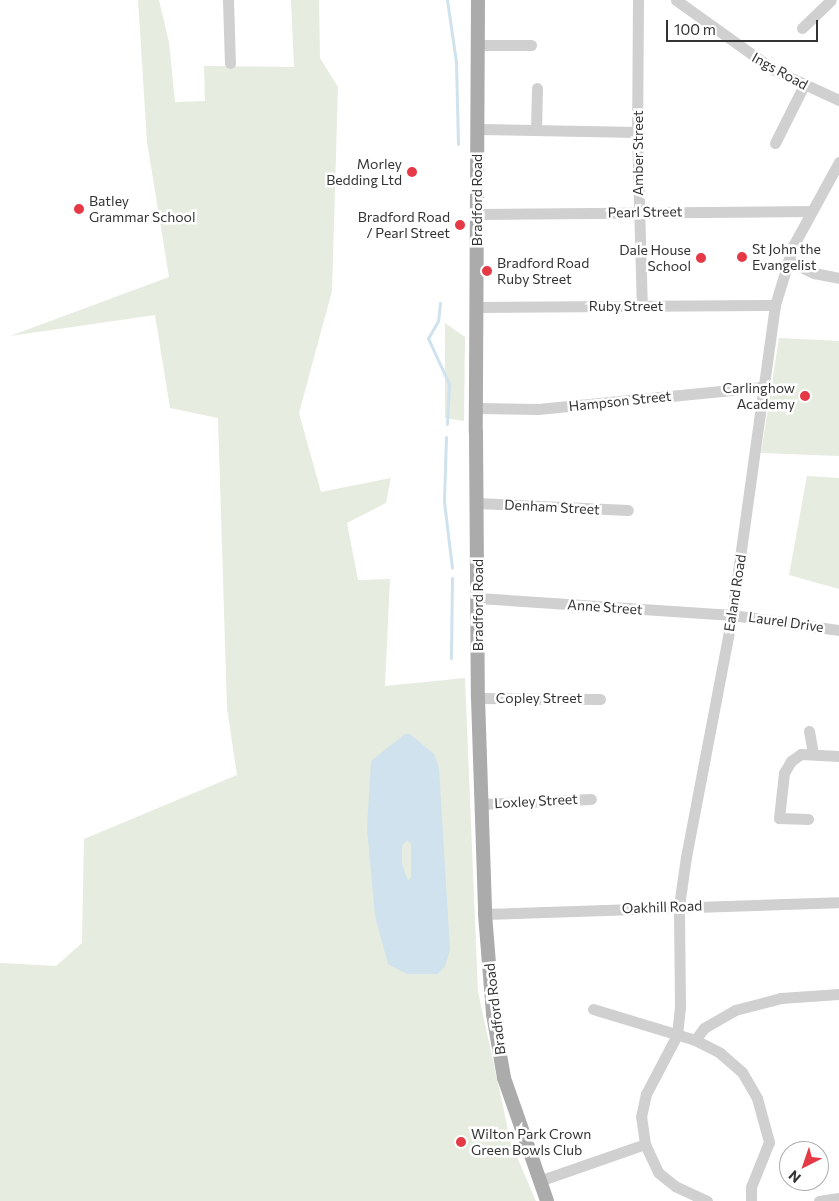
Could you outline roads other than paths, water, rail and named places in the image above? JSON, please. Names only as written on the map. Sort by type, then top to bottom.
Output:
[{"type":"main road","name":"Bradford Road","points":[[478,0],[476,408],[478,698],[486,914],[494,1014],[504,1078],[547,1201]]},
{"type":"street","points":[[228,0],[230,63]]},
{"type":"street","name":"Amber Street","points":[[638,0],[638,212],[642,306]]},
{"type":"street","name":"Ings Road","points":[[676,0],[689,4],[743,50],[804,85],[839,100]]},
{"type":"street","points":[[802,28],[831,0]]},
{"type":"street","points":[[478,45],[531,45]]},
{"type":"street","points":[[775,144],[804,85]]},
{"type":"street","points":[[536,130],[537,88]]},
{"type":"street","points":[[478,129],[637,132]]},
{"type":"street","name":"Ealand Road","points":[[677,1035],[680,1007],[679,906],[732,615],[775,305],[788,261],[812,211],[839,162]]},
{"type":"street","name":"Pearl Street","points":[[477,214],[812,211]]},
{"type":"street","points":[[788,261],[814,274],[839,278]]},
{"type":"street","name":"Ruby Street","points":[[477,307],[775,305]]},
{"type":"street","name":"Hampson Street","points":[[476,408],[538,409],[764,387]]},
{"type":"street","name":"Denham Street","points":[[477,503],[628,510]]},
{"type":"street","name":"Anne Street","points":[[478,598],[732,615]]},
{"type":"street","name":"Laurel Drive","points":[[732,615],[839,630]]},
{"type":"street","name":"Copley Street","points":[[478,698],[600,698]]},
{"type":"street","points":[[810,731],[813,754]]},
{"type":"street","points":[[808,819],[779,818],[784,773],[791,761],[801,754],[839,756]]},
{"type":"street","name":"Loxley Street","points":[[482,804],[591,799]]},
{"type":"street","name":"Oakhill Road","points":[[486,914],[839,902]]},
{"type":"street","points":[[695,1040],[704,1028],[735,1010],[781,998],[839,994]]},
{"type":"street","points":[[593,1008],[695,1040],[720,1053],[742,1072],[757,1098],[769,1142],[751,1187],[751,1201]]},
{"type":"street","points":[[677,1035],[646,1094],[641,1118],[645,1144],[658,1172],[674,1186],[707,1201]]},
{"type":"street","points":[[539,1181],[645,1144]]},
{"type":"street","points":[[819,1201],[839,1198]]},
{"type":"water","points":[[405,734],[410,734],[434,754],[439,768],[450,950],[445,966],[438,974],[407,974],[388,964],[375,916],[367,828],[371,761]],"holes":[[[407,840],[411,844],[411,877],[408,881],[402,864],[402,846]]]},
{"type":"waterway","points":[[447,0],[456,62],[458,144]]},
{"type":"waterway","points":[[440,303],[438,321],[428,338],[449,384],[447,424]]},
{"type":"waterway","points":[[446,437],[444,502],[452,568]]},
{"type":"waterway","points":[[451,658],[452,578]]},
{"type":"place","name":"Morley Bedding Ltd","points":[[412,172]]},
{"type":"place","name":"Batley Grammar School","points":[[79,209]]},
{"type":"place","name":"Bradford Road / Pearl Street","points":[[460,225]]},
{"type":"place","name":"St John the Evangelist","points":[[742,257]]},
{"type":"place","name":"Dale House School","points":[[701,258]]},
{"type":"place","name":"Bradford Road Ruby Street","points":[[487,271]]},
{"type":"place","name":"Carlinghow Academy","points":[[805,396]]},
{"type":"place","name":"Wilton Park Crown Green Bowls Club","points":[[461,1142]]}]
